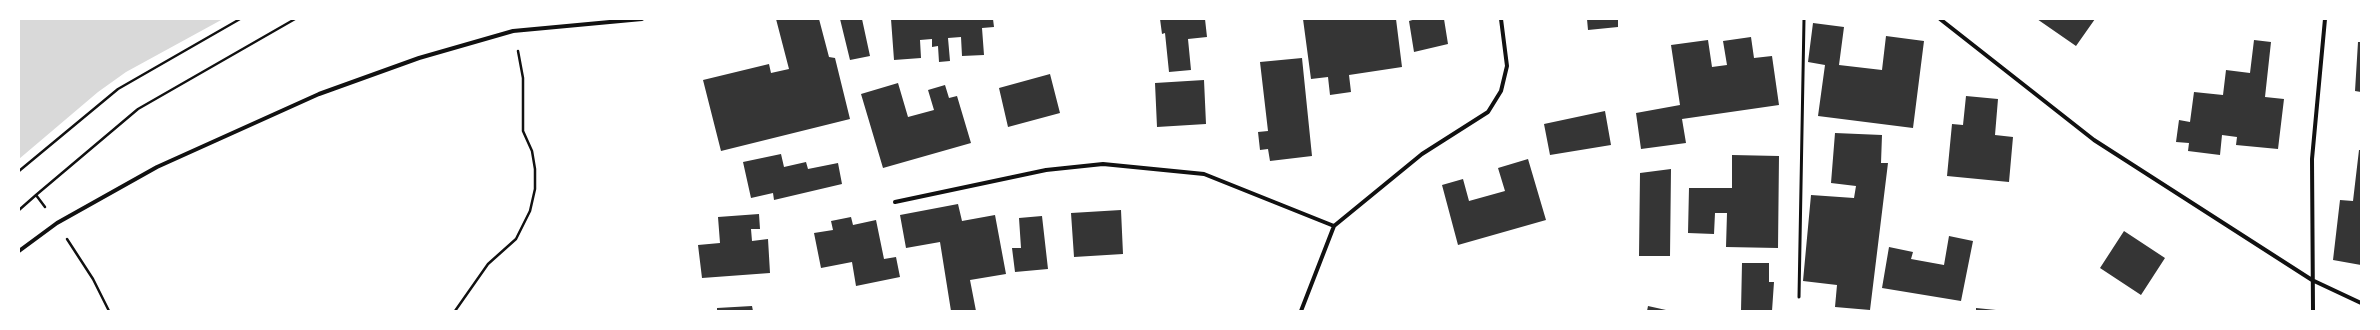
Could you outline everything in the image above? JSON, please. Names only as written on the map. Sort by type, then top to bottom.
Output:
[{"type":"street","points":[[19,252],[57,223],[157,167],[318,94],[419,58],[513,31],[642,19]]},
{"type":"street","points":[[1301,311],[1334,226],[1422,154],[1488,112],[1501,91],[1508,66],[1501,19]]},
{"type":"street","points":[[1940,19],[2094,140],[2312,280],[2361,303]]},
{"type":"street","points":[[2313,311],[2312,159],[2325,19]]},
{"type":"street","points":[[895,202],[1046,170],[1103,164],[1204,174],[1334,226]]},
{"type":"lane","points":[[1800,297],[1804,19]]},
{"type":"path","points":[[19,170],[118,89],[240,19]]},
{"type":"path","points":[[19,210],[151,100],[295,19]]},
{"type":"path","points":[[455,311],[488,264],[516,239],[522,230],[532,203],[535,169],[532,151],[523,131],[523,78],[513,31]]},
{"type":"path","points":[[36,195],[57,223]]},
{"type":"path","points":[[69,242],[94,279],[109,311]]},
{"type":"shaded area","points":[[19,19],[223,19],[126,72],[98,92],[19,159]]},
{"type":"building","points":[[776,19],[819,19],[829,57],[835,58],[850,119],[721,151],[703,80],[769,64],[771,73],[789,69]]},
{"type":"building","points":[[840,19],[862,19],[870,56],[850,60]]},
{"type":"building","points":[[891,19],[993,19],[994,27],[982,28],[984,55],[962,56],[961,37],[948,38],[950,61],[939,62],[938,46],[932,47],[932,39],[920,40],[921,58],[894,60]]},
{"type":"building","points":[[1160,19],[1205,19],[1207,37],[1188,39],[1191,70],[1169,72],[1165,33],[1162,34]]},
{"type":"building","points":[[1303,19],[1396,19],[1402,67],[1349,75],[1351,92],[1330,95],[1328,77],[1311,79]]},
{"type":"building","points":[[1416,19],[1444,19],[1448,44],[1414,52],[1409,21]]},
{"type":"building","points":[[1587,19],[1618,19],[1618,27],[1588,30]]},
{"type":"building","points":[[2037,19],[2095,19],[2076,46]]},
{"type":"building","points":[[1813,23],[1844,27],[1839,65],[1882,70],[1886,36],[1924,41],[1913,128],[1818,116],[1825,65],[1808,62]]},
{"type":"building","points":[[1751,37],[1754,58],[1772,56],[1779,105],[1682,119],[1686,143],[1641,149],[1636,113],[1680,105],[1671,45],[1708,40],[1712,67],[1727,65],[1723,41]]},
{"type":"building","points":[[2254,40],[2271,42],[2265,97],[2284,99],[2278,149],[2236,145],[2237,137],[2222,135],[2220,155],[2188,151],[2189,143],[2176,142],[2179,120],[2190,122],[2194,92],[2223,95],[2226,70],[2250,73]]},
{"type":"building","points":[[2358,42],[2361,42],[2361,92],[2355,91]]},
{"type":"building","points":[[1302,58],[1312,156],[1270,161],[1268,149],[1260,150],[1258,132],[1268,131],[1260,62]]},
{"type":"building","points":[[1050,74],[1060,113],[1008,127],[999,88]]},
{"type":"building","points":[[1204,80],[1206,124],[1157,127],[1155,83]]},
{"type":"building","points":[[898,83],[908,117],[934,110],[928,90],[945,85],[949,98],[957,96],[971,143],[883,168],[861,94]]},
{"type":"building","points":[[1966,96],[1998,99],[1995,135],[2013,137],[2009,182],[1947,176],[1952,124],[1963,125]]},
{"type":"building","points":[[1605,111],[1611,145],[1550,155],[1544,124]]},
{"type":"building","points":[[1835,133],[1882,135],[1881,163],[1888,163],[1870,310],[1835,307],[1837,285],[1803,281],[1811,195],[1854,198],[1856,186],[1831,183]]},
{"type":"building","points":[[2359,150],[2361,150],[2361,265],[2333,260],[2340,200],[2353,201]]},
{"type":"building","points":[[781,154],[784,167],[806,162],[808,169],[838,163],[842,184],[774,200],[773,193],[751,198],[743,162]]},
{"type":"building","points":[[1732,155],[1779,156],[1778,248],[1726,247],[1727,213],[1715,213],[1714,234],[1688,233],[1689,188],[1732,188]]},
{"type":"building","points":[[1528,159],[1546,220],[1458,245],[1442,185],[1463,179],[1469,201],[1505,191],[1498,168]]},
{"type":"building","points":[[1671,169],[1670,256],[1639,256],[1640,173]]},
{"type":"building","points":[[958,204],[962,221],[995,215],[1006,274],[970,280],[976,311],[951,311],[940,242],[906,248],[900,215]]},
{"type":"building","points":[[1121,210],[1123,254],[1074,257],[1071,213]]},
{"type":"building","points":[[759,214],[760,229],[751,229],[752,241],[768,239],[770,273],[702,278],[698,245],[720,243],[718,217]]},
{"type":"building","points":[[1042,216],[1048,269],[1015,272],[1012,248],[1021,248],[1019,218]]},
{"type":"building","points":[[851,217],[853,225],[876,220],[884,259],[896,257],[900,277],[856,286],[852,262],[821,268],[814,233],[833,230],[831,221]]},
{"type":"building","points":[[2124,231],[2165,258],[2141,295],[2100,268]]},
{"type":"building","points":[[1949,236],[1973,241],[1961,301],[1882,288],[1889,247],[1913,252],[1911,259],[1944,265]]},
{"type":"building","points":[[1742,263],[1769,263],[1769,282],[1774,282],[1772,311],[1741,311]]},
{"type":"building","points":[[752,306],[753,311],[717,311],[717,308]]},
{"type":"building","points":[[1648,306],[1666,310],[1666,311],[1647,311]]},
{"type":"building","points":[[1976,308],[1996,310],[1996,311],[1976,311]]}]
